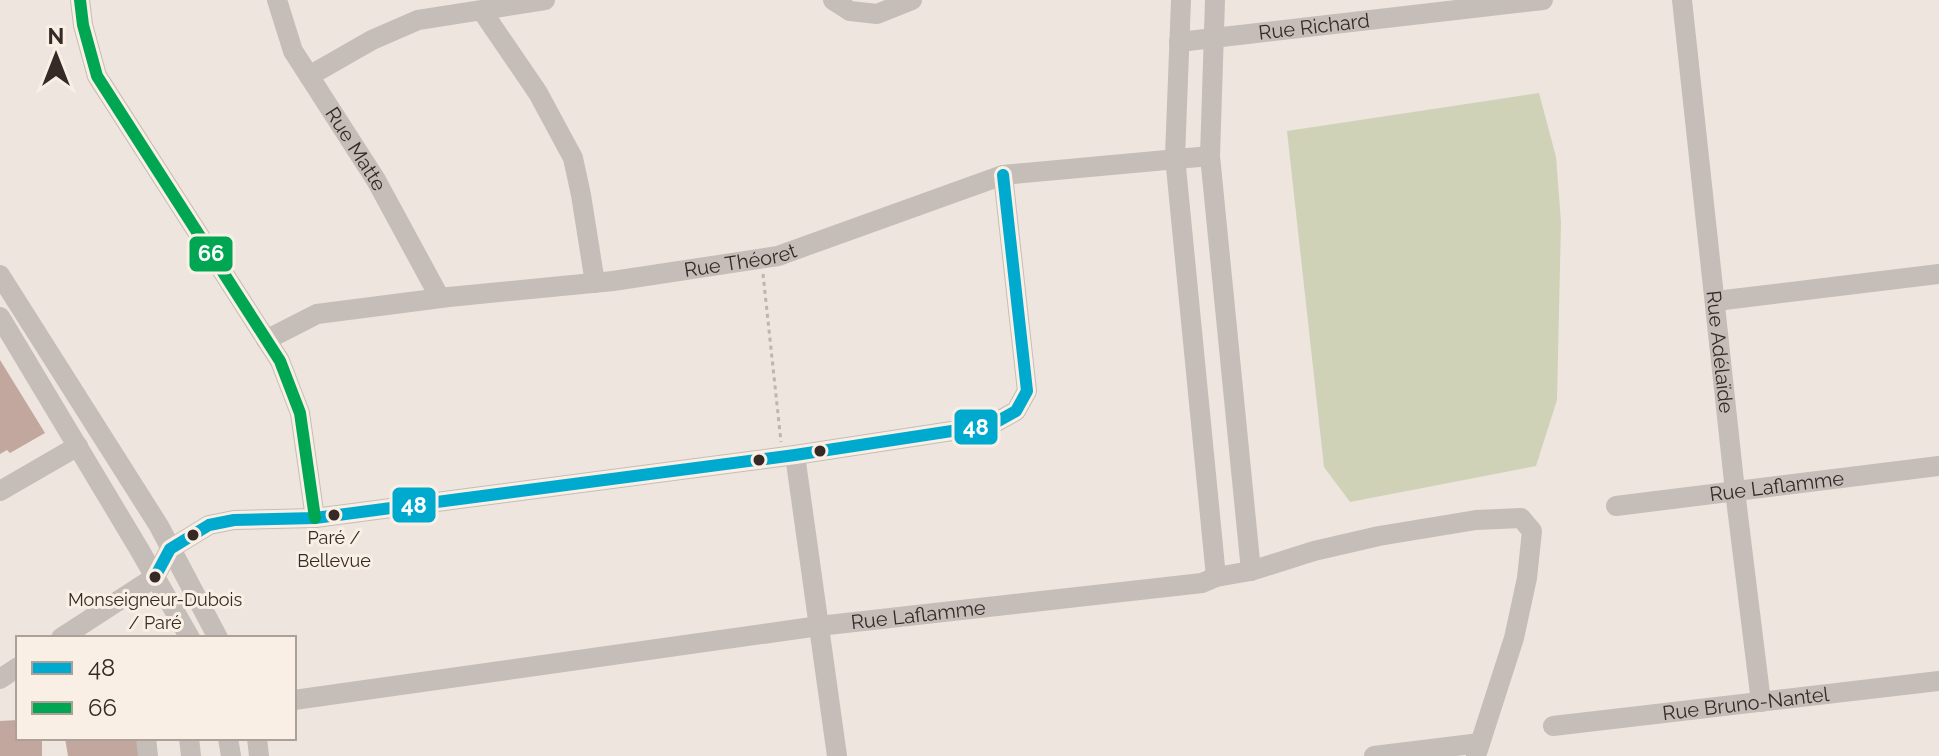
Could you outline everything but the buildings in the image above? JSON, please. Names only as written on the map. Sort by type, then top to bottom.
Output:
[{"type":"street","points":[[80,0],[83,25],[97,76],[280,361],[300,413],[315,518]]},
{"type":"street","name":"Rue Matte","points":[[277,0],[293,51],[376,180],[440,298]]},
{"type":"street","points":[[309,76],[372,40],[418,20],[545,0]]},
{"type":"street","points":[[833,0],[850,11],[877,14],[912,0]]},
{"type":"street","points":[[1181,0],[1175,159],[1216,577]]},
{"type":"street","points":[[1215,0],[1210,156],[1251,571]]},
{"type":"street","name":"Rue Richard","points":[[1179,42],[1419,7],[1543,0]]},
{"type":"street","name":"Rue Adélaïde","points":[[1682,0],[1761,702]]},
{"type":"street","points":[[482,11],[538,93],[573,158],[595,283]]},
{"type":"street","name":"Rue Théoret","points":[[266,340],[317,314],[595,283],[778,256],[1003,175],[1210,156]]},
{"type":"street","points":[[64,636],[155,577],[170,549],[209,525],[234,520],[315,518],[789,456],[991,425],[1016,411],[1027,391],[1003,175]]},
{"type":"street","points":[[1186,271],[1221,267]]},
{"type":"street","points":[[1716,301],[1939,274]]},
{"type":"street","points":[[0,275],[159,526],[217,636]]},
{"type":"street","points":[[0,317],[189,636]]},
{"type":"street","points":[[0,491],[78,446]]},
{"type":"street","points":[[789,456],[819,626],[837,756]]},
{"type":"street","name":"Rue Laflamme","points":[[1616,506],[1939,466]]},
{"type":"street","name":"Rue Laflamme","points":[[296,700],[819,626],[1202,583],[1366,539],[1476,520],[1521,518],[1532,531],[1527,578],[1514,638],[1478,749]]},
{"type":"street","name":"Rue Bruno-Nantel","points":[[1553,726],[1939,681]]},
{"type":"street","points":[[1374,756],[1478,749]]},
{"type":"path","points":[[761,258],[789,456]]},
{"type":"green space","points":[[1539,93],[1556,157],[1561,222],[1557,400],[1536,466],[1350,502],[1324,467],[1287,131]]},
{"type":"transit line","name":"66","points":[[80,0],[83,25],[97,76],[280,361],[300,413],[315,518]]},
{"type":"transit line","name":"48","points":[[155,577],[170,549],[209,525],[234,520],[315,518],[795,455],[991,425],[1016,411],[1027,391],[1003,175]]},
{"type":"place","name":"Paré / Bellevue","points":[[334,515]]},
{"type":"place","name":"Monseigneur-Dubois / Paré","points":[[155,577]]}]
